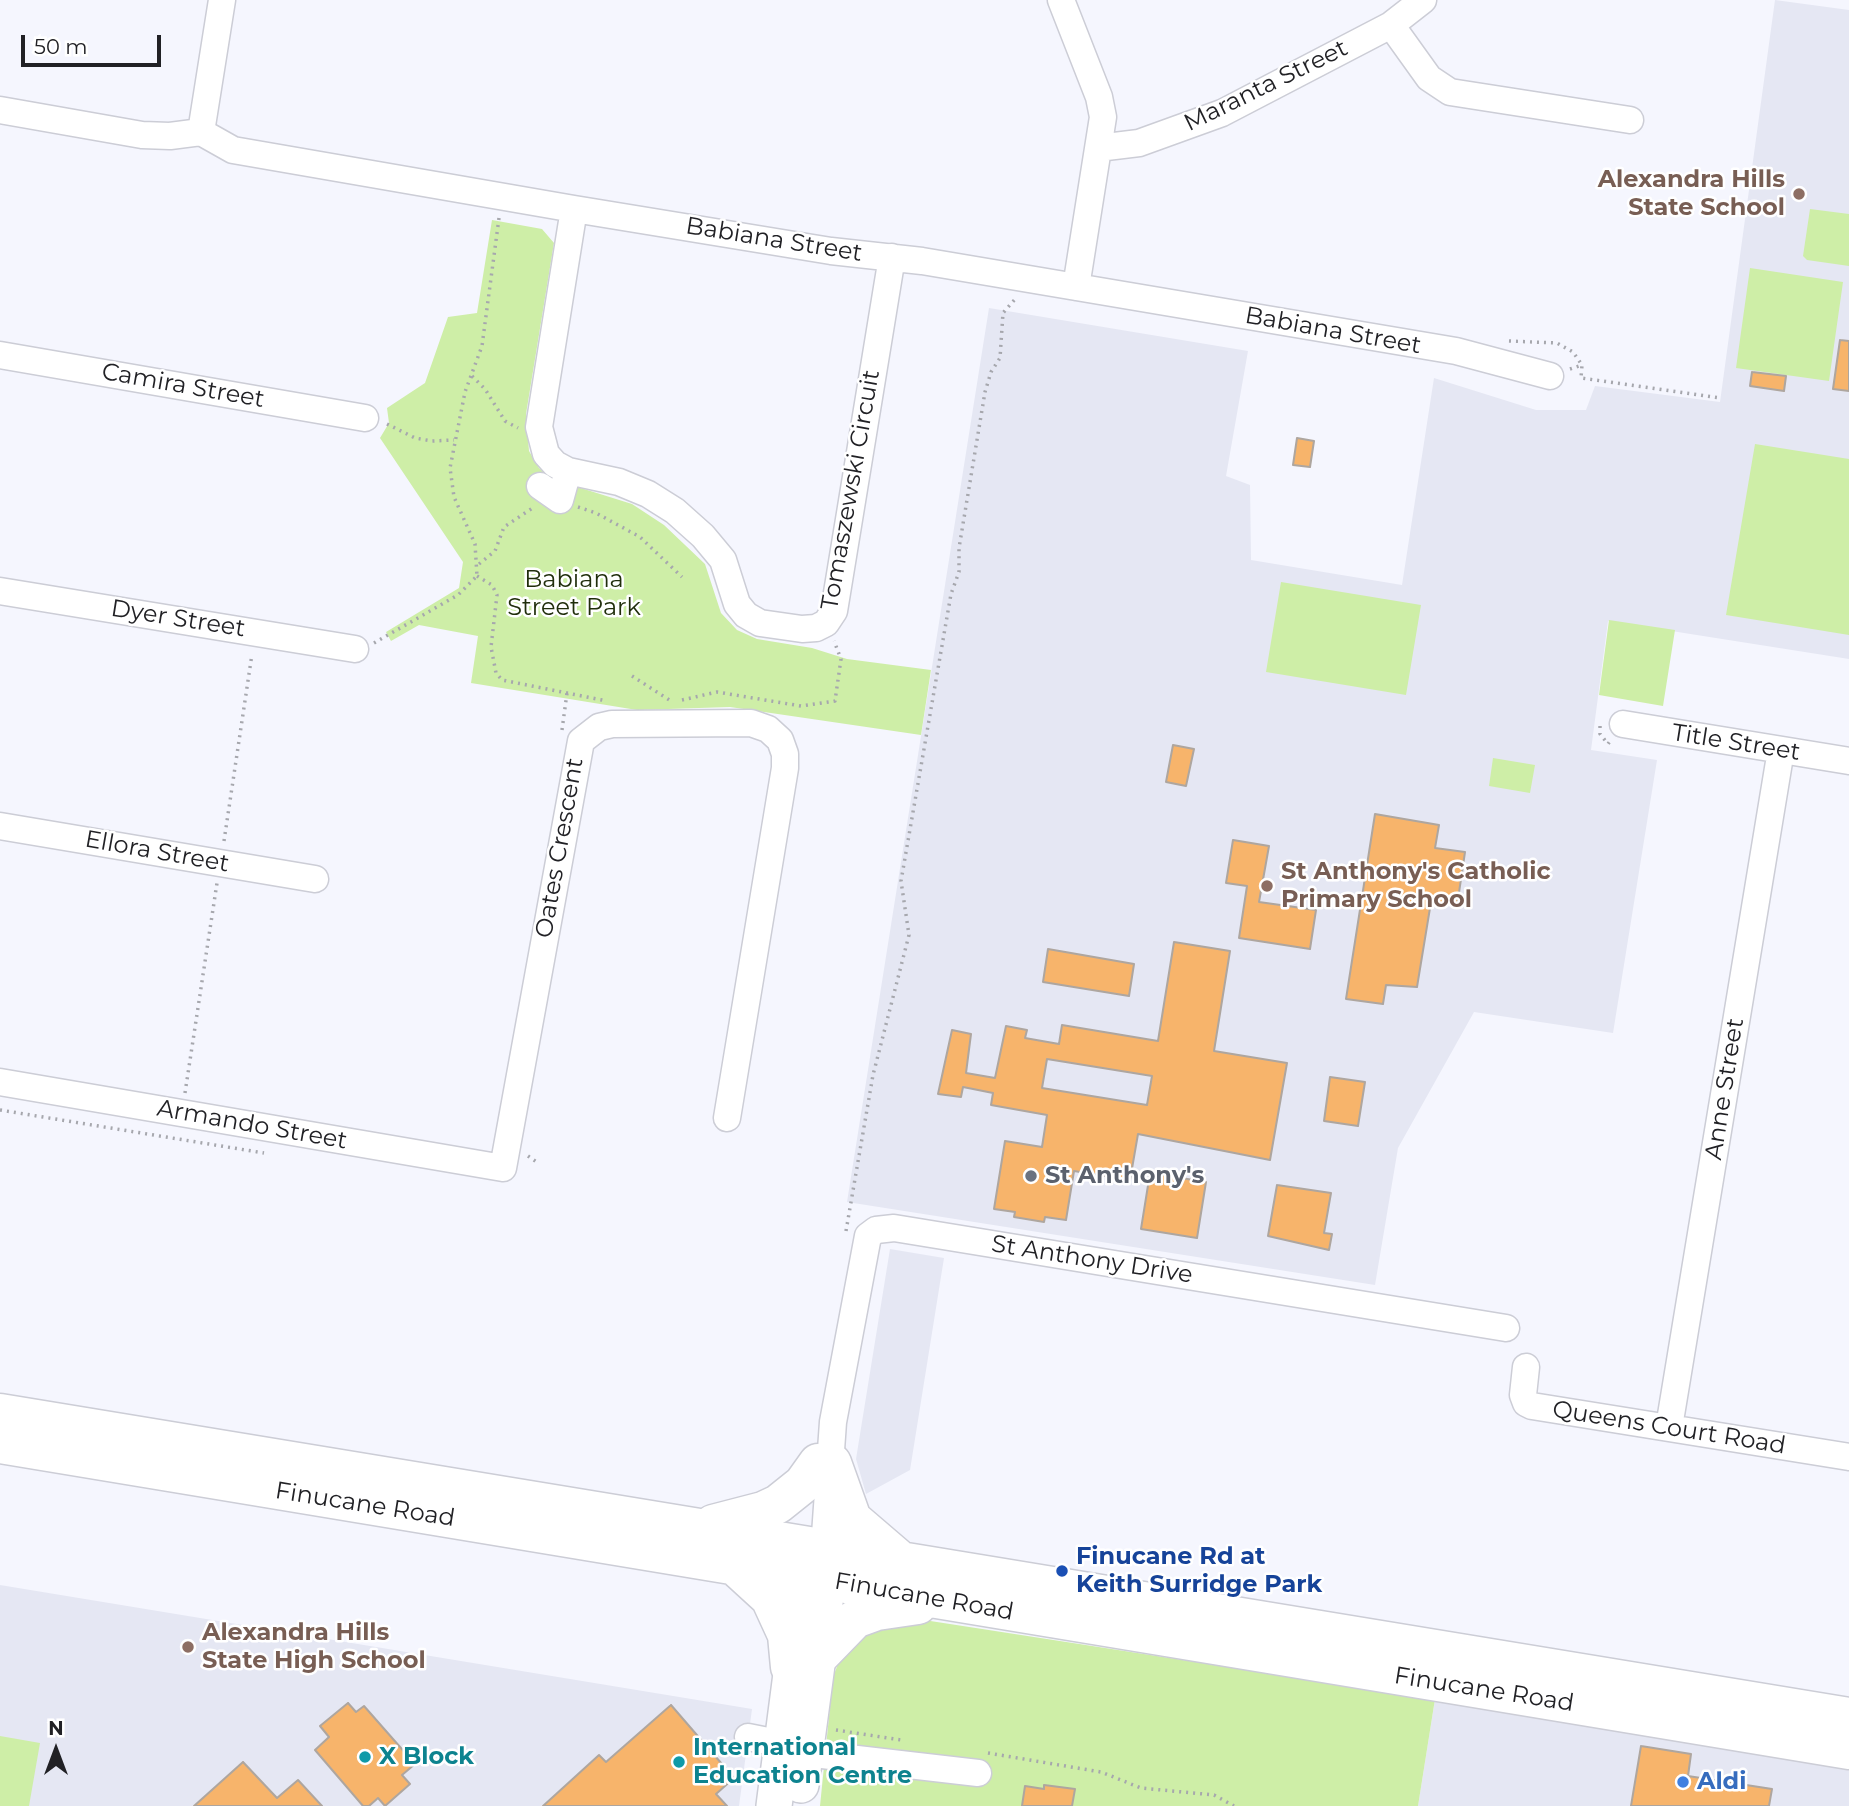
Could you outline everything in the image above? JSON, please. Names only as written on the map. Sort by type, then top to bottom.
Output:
[{"type":"highway","name":"Finucane Road","points":[[0,1413],[698,1528],[945,1601],[1849,1750]]},
{"type":"highway","name":"Finucane Road","points":[[0,1444],[735,1566],[903,1562],[1849,1717]]},
{"type":"highway","points":[[698,1528],[763,1511],[778,1504],[825,1463],[852,1519],[903,1562]]},
{"type":"highway","points":[[735,1566],[769,1598],[787,1635],[805,1661],[855,1619],[877,1611],[945,1601]]},
{"type":"main road","points":[[798,1806],[799,1741],[815,1563]]},
{"type":"main road","points":[[774,1806],[799,1741]]},
{"type":"street","points":[[0,110],[142,135],[170,136],[201,132],[222,0]]},
{"type":"street","points":[[1061,0],[1099,97],[1103,117],[1076,287]]},
{"type":"street","name":"Maranta Street","points":[[1098,148],[1139,143],[1222,113],[1391,25],[1423,0]]},
{"type":"street","points":[[1391,25],[1429,78],[1450,92],[1630,120]]},
{"type":"street","name":"Babiana Street","points":[[201,132],[233,150],[574,209],[831,251],[892,257],[1456,351],[1550,376]]},
{"type":"street","points":[[550,493],[568,471],[555,464],[546,454],[539,430],[574,209]]},
{"type":"street","name":"Tomaszewski Circuit","points":[[568,471],[619,482],[648,494],[675,511],[703,536],[723,560],[737,604],[746,615],[760,623],[802,629],[822,625],[834,611],[892,257]]},
{"type":"street","name":"Camira Street","points":[[0,355],[365,418]]},
{"type":"street","name":"Dyer Street","points":[[0,591],[355,649]]},
{"type":"street","name":"Oates Crescent","points":[[503,1168],[576,752],[581,741],[589,734],[612,724],[751,723],[768,729],[779,740],[785,754],[727,1118]]},
{"type":"street","name":"Title Street","points":[[1623,724],[1849,761]]},
{"type":"street","name":"Anne Street","points":[[1669,1427],[1781,750]]},
{"type":"street","name":"Ellora Street","points":[[0,826],[314,879]]},
{"type":"street","name":"Armando Street","points":[[0,1082],[503,1168]]},
{"type":"street","name":"St Anthony Drive","points":[[856,1238],[876,1230],[894,1228],[1506,1328]]},
{"type":"street","points":[[815,1563],[825,1463],[833,1422],[856,1238]]},
{"type":"street","name":"Queens Court Road","points":[[1526,1367],[1523,1395],[1526,1403],[1532,1406],[1849,1457]]},
{"type":"street","points":[[748,1737],[977,1762]]},
{"type":"path","points":[[355,649],[382,640],[458,595],[477,576],[478,565],[470,528],[451,482],[454,440],[482,346],[503,195]]},
{"type":"path","points":[[856,1238],[873,1075],[909,935],[901,881],[951,594],[959,572],[959,548],[985,392],[991,372],[1000,358],[1003,313],[1014,303],[1021,290]]},
{"type":"path","points":[[1507,341],[1556,343],[1573,352],[1582,365],[1581,378],[1720,398]]},
{"type":"path","points":[[1550,376],[1582,365]]},
{"type":"path","points":[[472,376],[485,389],[505,421],[528,431],[539,430]]},
{"type":"path","points":[[365,418],[398,428],[415,438],[432,441],[454,440]]},
{"type":"path","points":[[478,565],[495,551],[500,533],[514,518],[550,493],[596,513],[640,537],[682,577]]},
{"type":"path","points":[[477,576],[492,585],[496,595],[491,634],[496,673],[502,680],[613,702]]},
{"type":"path","points":[[661,707],[708,692],[801,706],[835,701],[840,654],[822,625]]},
{"type":"path","points":[[632,676],[673,703]]},
{"type":"path","points":[[561,733],[567,693]]},
{"type":"path","points":[[0,1110],[264,1153]]},
{"type":"path","points":[[799,1741],[909,1741]]},
{"type":"path","points":[[977,1762],[1101,1772],[1141,1788],[1214,1795],[1234,1806]]},
{"type":"shaded area","name":"St Anthony's Catholic Primary School","points":[[1775,0],[1849,10],[1849,659],[1608,621],[1591,750],[1657,760],[1613,1033],[1474,1012],[1398,1148],[1375,1285],[847,1202],[989,308],[1248,351],[1226,476],[1250,485],[1251,560],[1402,585],[1434,378],[1536,410],[1586,410],[1595,386],[1720,402]]},
{"type":"shaded area","points":[[890,1249],[944,1258],[910,1470],[866,1494],[856,1459]]},
{"type":"shaded area","name":"Alexandra Hills State High School","points":[[0,1585],[752,1709],[739,1806],[0,1806]]},
{"type":"shaded area","points":[[1435,1699],[1849,1769],[1849,1806],[1418,1806]]},
{"type":"green space","points":[[1810,209],[1849,214],[1849,266],[1807,260],[1803,256]]},
{"type":"green space","name":"Babiana Street Park","points":[[492,220],[542,229],[554,243],[526,414],[529,451],[539,468],[552,479],[632,504],[664,525],[705,564],[721,613],[737,630],[757,639],[812,648],[847,659],[931,670],[921,735],[730,707],[637,710],[471,683],[478,636],[419,625],[391,641],[386,632],[459,588],[463,562],[380,438],[389,423],[387,408],[425,383],[448,317],[477,313]]},
{"type":"green space","points":[[1750,268],[1843,282],[1829,381],[1736,368]]},
{"type":"green space","points":[[1755,444],[1849,459],[1849,635],[1726,615]]},
{"type":"green space","points":[[1281,582],[1421,605],[1406,695],[1266,672]]},
{"type":"green space","points":[[1609,620],[1675,630],[1663,706],[1599,695]]},
{"type":"green space","points":[[1493,758],[1535,765],[1530,793],[1489,786]]},
{"type":"green space","points":[[911,1618],[1435,1699],[1418,1806],[820,1806],[833,1677],[843,1651],[862,1635]]},
{"type":"green space","points":[[0,1736],[40,1743],[29,1806],[0,1806]]},
{"type":"building","points":[[1840,340],[1849,341],[1849,391],[1833,389]]},
{"type":"building","points":[[1752,372],[1786,376],[1784,391],[1750,386]]},
{"type":"building","points":[[1297,438],[1314,441],[1310,467],[1293,465]]},
{"type":"building","points":[[1173,745],[1194,749],[1186,786],[1166,782]]},
{"type":"building","points":[[1375,814],[1439,825],[1435,848],[1465,852],[1457,906],[1431,902],[1417,987],[1386,985],[1383,1004],[1346,999]]},
{"type":"building","points":[[1233,840],[1269,846],[1259,902],[1316,910],[1310,949],[1239,938],[1247,886],[1226,883]]},
{"type":"building","points":[[1174,942],[1230,951],[1214,1051],[1287,1063],[1270,1160],[1138,1134],[1130,1180],[1074,1171],[1066,1220],[1045,1217],[1044,1222],[1014,1217],[1015,1212],[994,1209],[1005,1141],[1042,1147],[1047,1115],[991,1105],[993,1093],[963,1087],[961,1097],[938,1094],[952,1030],[971,1034],[966,1073],[995,1078],[1006,1026],[1027,1030],[1025,1038],[1059,1044],[1062,1025],[1158,1041]],"holes":[[[1047,1059],[1152,1076],[1147,1105],[1042,1088]]]},
{"type":"building","points":[[1048,949],[1134,964],[1129,996],[1043,982]]},
{"type":"building","points":[[1330,1077],[1365,1082],[1358,1126],[1324,1121]]},
{"type":"building","points":[[1150,1173],[1206,1182],[1197,1238],[1141,1229]]},
{"type":"building","points":[[1277,1185],[1331,1193],[1324,1233],[1332,1234],[1329,1250],[1268,1236]]},
{"type":"building","name":"X Block","points":[[348,1703],[356,1712],[364,1706],[415,1764],[402,1775],[410,1784],[385,1806],[378,1798],[369,1806],[363,1806],[315,1750],[329,1737],[320,1726]]},
{"type":"building","points":[[671,1705],[734,1778],[716,1794],[727,1806],[543,1806],[599,1755],[606,1762]]},
{"type":"building","name":"Aldi","points":[[1641,1746],[1691,1754],[1688,1776],[1772,1789],[1769,1806],[1631,1806]]},
{"type":"building","points":[[243,1762],[277,1798],[298,1780],[322,1806],[194,1806]]},
{"type":"building","points":[[1044,1785],[1075,1789],[1072,1806],[1022,1806],[1025,1786],[1044,1789]]},
{"type":"place","name":"Alexandra Hills State School","points":[[1799,194]]},
{"type":"place","name":"St Anthony's Catholic Primary School","points":[[1267,886]]},
{"type":"place","name":"St Anthony's","points":[[1031,1176]]},
{"type":"place","name":"Finucane Rd at Keith Surridge Park","points":[[1062,1571]]},
{"type":"place","name":"Alexandra Hills State High School","points":[[188,1647]]},
{"type":"place","name":"X Block","points":[[365,1757]]},
{"type":"place","name":"International Education Centre","points":[[679,1762]]},
{"type":"place","name":"Aldi","points":[[1683,1782]]}]
